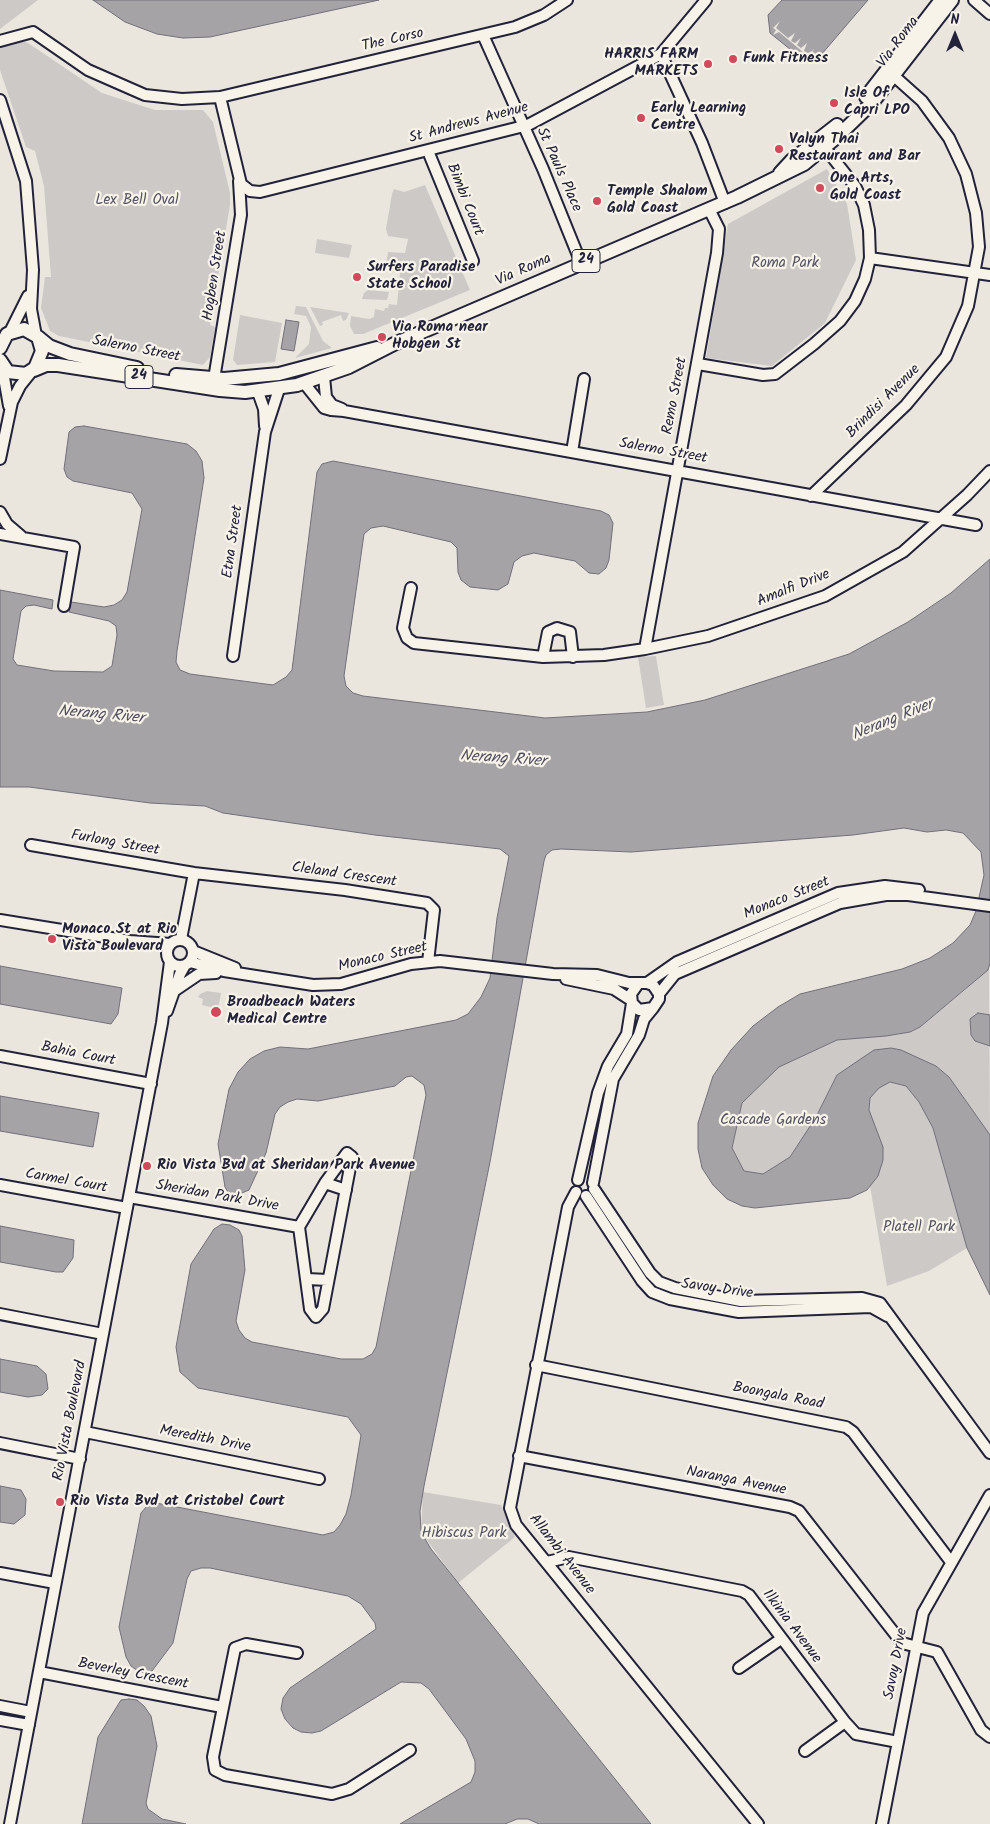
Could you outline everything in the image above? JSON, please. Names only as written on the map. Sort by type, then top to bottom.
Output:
[{"type":"main road","name":"Via Roma","points":[[776,176],[792,160],[816,143],[856,108],[941,0]]},
{"type":"main road","name":"Via Roma","points":[[252,392],[279,389],[304,383],[322,382],[394,344],[725,202],[804,164],[825,148],[858,117],[894,76],[952,0]]},
{"type":"main road","name":"24","points":[[6,333],[24,329],[37,336]]},
{"type":"main road","points":[[0,348],[6,333]]},
{"type":"main road","name":"Salerno Street","points":[[37,336],[49,346],[70,354],[165,373],[214,379],[232,379]]},
{"type":"main road","points":[[33,370],[42,352],[37,336]]},
{"type":"main road","name":"Via Roma","points":[[232,379],[301,370],[394,344]]},
{"type":"main road","name":"24","points":[[1,364],[14,374],[26,374],[33,370]]},
{"type":"main road","name":"Salerno Street","points":[[33,370],[46,365],[58,365],[220,390],[252,392]]},
{"type":"street","points":[[530,22],[544,12],[552,0]]},
{"type":"street","name":"The Corso","points":[[0,41],[33,32],[88,70],[146,95],[182,99],[220,97],[483,35],[530,22],[567,0]]},
{"type":"street","name":"St Andrews Avenue","points":[[239,178],[246,190],[260,192],[523,127],[661,54],[706,0]]},
{"type":"street","points":[[974,0],[990,14]]},
{"type":"street","name":"St Pauls Place","points":[[483,35],[543,169],[581,263]]},
{"type":"street","points":[[661,54],[702,143],[725,202]]},
{"type":"street","name":"Brindisi Avenue","points":[[811,496],[906,405],[946,357],[968,306],[979,247],[976,213],[966,174],[949,138],[922,101],[894,76]]},
{"type":"street","points":[[220,97],[239,178]]},
{"type":"street","points":[[0,100],[26,181],[33,270],[30,291],[32,316],[37,336]]},
{"type":"street","points":[[698,364],[763,375],[775,374],[840,321],[855,301],[865,279],[870,258],[869,230],[864,205],[854,186],[825,148]]},
{"type":"street","name":"Bimbi Court","points":[[428,151],[473,261]]},
{"type":"street","name":"Hogben Street","points":[[214,379],[241,215],[239,178]]},
{"type":"street","name":"Remo Street","points":[[645,649],[698,364],[719,236],[719,229],[709,209]]},
{"type":"street","points":[[870,258],[990,276]]},
{"type":"street","points":[[6,333],[19,318],[30,291]]},
{"type":"street","points":[[1,364],[9,409]]},
{"type":"street","points":[[0,459],[9,409],[18,390],[33,370]]},
{"type":"street","name":"Salerno Street","points":[[301,370],[322,382],[326,397],[332,405],[344,411]]},
{"type":"street","points":[[572,452],[584,379]]},
{"type":"street","name":"Salerno Street","points":[[304,383],[312,390],[324,408],[976,525]]},
{"type":"street","name":"Etna Street","points":[[232,656],[266,432],[279,389]]},
{"type":"street","name":"Etna Street","points":[[252,392],[264,409],[266,432]]},
{"type":"street","name":"Amalfi Drive","points":[[411,588],[403,628],[407,638],[412,642],[543,657],[573,657],[645,649],[708,636],[826,596],[902,552],[941,519],[990,471]]},
{"type":"street","points":[[0,512],[7,524],[24,538]]},
{"type":"street","points":[[0,534],[74,547],[64,606]]},
{"type":"street","points":[[543,657],[548,632],[558,628],[566,629],[570,633],[573,657]]},
{"type":"street","name":"Furlong Street","points":[[31,845],[194,872]]},
{"type":"street","points":[[169,953],[181,939],[194,872]]},
{"type":"street","name":"Cleland Crescent","points":[[194,872],[345,890],[427,903],[434,910],[428,962]]},
{"type":"street","name":"Monaco Street","points":[[659,994],[675,974],[693,961],[838,893],[885,886],[910,888],[948,899],[990,906]]},
{"type":"street","points":[[0,920],[130,941],[169,953],[180,966],[187,964],[193,951],[189,943],[181,939]]},
{"type":"street","points":[[430,946],[438,955],[453,961]]},
{"type":"street","name":"Monaco Street","points":[[193,951],[250,974]]},
{"type":"street","name":"Rio Vista Boulevard","points":[[10,1824],[151,1084],[162,1023],[169,953]]},
{"type":"street","name":"Monaco Street","points":[[187,964],[250,974],[300,985],[328,985],[428,962],[453,961],[554,974],[597,975],[643,984],[677,962],[693,961]]},
{"type":"street","name":"Rio Vista Boulevard","points":[[162,1023],[187,964]]},
{"type":"street","points":[[174,991],[199,974],[224,971]]},
{"type":"street","name":"Monaco Street","points":[[554,974],[614,989],[632,1002]]},
{"type":"street","points":[[643,984],[653,985],[659,994],[659,999],[644,1019],[639,1035],[613,1079],[587,1190],[575,1186],[598,1093],[608,1066],[627,1034],[634,988],[643,984]]},
{"type":"street","points":[[632,1002],[639,1010],[653,1008]]},
{"type":"street","name":"Bahia Court","points":[[0,1056],[151,1084]]},
{"type":"street","points":[[350,1153],[352,1157],[346,1190],[322,1313],[316,1317],[310,1309],[299,1227],[343,1155],[350,1153]]},
{"type":"street","points":[[578,1180],[587,1178],[587,1190]]},
{"type":"street","points":[[325,1183],[346,1190]]},
{"type":"street","name":"Carmel Court","points":[[0,1185],[127,1208]]},
{"type":"street","name":"Savoy Drive","points":[[587,1190],[650,1273],[659,1282],[674,1288],[741,1301],[872,1299],[880,1302],[990,1453]]},
{"type":"street","name":"Allambi Avenue","points":[[587,1190],[568,1207],[536,1365],[510,1508],[516,1525],[758,1824]]},
{"type":"street","name":"Sheridan Park Drive","points":[[129,1197],[299,1227]]},
{"type":"street","points":[[307,1279],[328,1280]]},
{"type":"street","points":[[0,1314],[103,1334]]},
{"type":"street","name":"Boongala Road","points":[[536,1365],[846,1426],[853,1432],[951,1562]]},
{"type":"street","name":"Meredith Drive","points":[[85,1432],[319,1479]]},
{"type":"street","points":[[0,1443],[80,1459]]},
{"type":"street","name":"Naranga Avenue","points":[[519,1456],[790,1507],[799,1511],[902,1643],[937,1652],[981,1730],[990,1737]]},
{"type":"street","name":"Savoy Drive","points":[[882,1824],[923,1613],[990,1495]]},
{"type":"street","name":"Ilkinia Avenue","points":[[547,1562],[569,1556],[742,1591],[749,1595],[856,1734],[898,1742]]},
{"type":"street","points":[[0,1573],[55,1583]]},
{"type":"street","points":[[739,1668],[781,1639]]},
{"type":"street","points":[[297,1653],[246,1644],[238,1645],[233,1652],[212,1763],[216,1770],[225,1775],[332,1794],[349,1789],[410,1750]]},
{"type":"street","name":"Beverley Crescent","points":[[39,1672],[222,1707]]},
{"type":"street","points":[[0,1706],[31,1712]]},
{"type":"street","points":[[0,1720],[29,1725]]},
{"type":"street","points":[[805,1751],[845,1722]]},
{"type":"green space","points":[[0,0],[38,0],[0,29]]},
{"type":"green space","name":"Lex Bell Oval","points":[[21,41],[28,43],[102,93],[155,110],[203,110],[213,122],[230,193],[230,205],[210,325],[215,327],[210,357],[203,365],[59,336],[50,331],[41,308],[45,277],[51,277],[44,186],[35,151],[26,147],[0,70],[0,48]]},
{"type":"green space","name":"Roma Park","points":[[827,169],[847,204],[856,260],[825,323],[772,366],[706,358],[728,224]]},
{"type":"green space","points":[[425,185],[470,290],[363,334],[354,334],[350,326],[351,316],[369,319],[374,317],[375,309],[384,311],[385,308],[388,308],[389,304],[397,305],[400,273],[385,271],[388,252],[405,253],[408,239],[388,236],[386,229],[392,194],[394,189],[404,192]]},
{"type":"green space","points":[[317,239],[352,245],[349,258],[315,253]]},
{"type":"green space","points":[[368,290],[389,292],[387,300],[362,299],[364,293]]},
{"type":"green space","points":[[296,306],[306,307],[323,341],[332,348],[295,358],[309,344],[311,327],[306,316],[294,314]]},
{"type":"green space","points":[[310,307],[349,313],[346,320],[343,321],[341,315],[322,322],[323,325],[320,326]]},
{"type":"green space","points":[[240,315],[282,323],[275,362],[237,365],[233,360]]},
{"type":"green space","points":[[656,656],[664,705],[646,708],[638,657]]},
{"type":"green space","name":"Cascade Gardens","points":[[989,966],[990,1135],[949,1077],[936,1066],[891,1048],[837,1075],[816,1117],[790,1157],[763,1174],[743,1171],[732,1148],[742,1103],[779,1067],[837,1040],[910,1032],[920,1027],[964,991]]},
{"type":"green space","points":[[207,991],[221,993],[218,1009],[202,1005],[203,999],[198,997]]},
{"type":"green space","name":"Platell Park","points":[[890,1082],[906,1086],[919,1102],[933,1128],[967,1248],[929,1271],[887,1286],[870,1186],[878,1176],[869,1110],[870,1098],[879,1088]]},
{"type":"green space","name":"Hibiscus Park","points":[[423,1492],[501,1505],[515,1537],[458,1583],[421,1532]]},
{"type":"water","points":[[93,0],[379,0],[210,37],[183,38],[157,34],[125,22]]},
{"type":"water","points":[[782,0],[868,0],[815,62],[811,63],[801,58],[770,33],[768,15]]},
{"type":"water","points":[[286,320],[299,322],[294,351],[281,349]]},
{"type":"water","name":"Nerang River","points":[[84,426],[187,444],[196,451],[202,461],[204,478],[176,662],[180,670],[190,674],[273,685],[286,677],[292,670],[317,472],[322,464],[333,461],[601,511],[609,515],[613,523],[609,560],[606,568],[599,574],[589,573],[575,561],[534,553],[522,556],[514,562],[508,584],[498,590],[470,587],[461,580],[458,572],[457,548],[451,542],[383,526],[371,528],[364,534],[344,676],[346,686],[353,693],[363,696],[545,718],[647,712],[705,700],[849,654],[908,622],[951,593],[990,559],[990,963],[988,970],[920,1027],[910,1032],[837,1040],[779,1067],[742,1103],[732,1148],[744,1171],[763,1174],[790,1157],[816,1117],[837,1075],[874,1050],[891,1048],[901,1050],[936,1066],[949,1077],[990,1135],[990,1295],[967,1248],[933,1128],[919,1102],[906,1086],[890,1082],[879,1088],[870,1098],[869,1110],[883,1147],[883,1160],[878,1176],[867,1190],[850,1198],[755,1208],[742,1206],[727,1199],[713,1185],[702,1168],[698,1149],[698,1123],[713,1076],[731,1050],[753,1026],[778,1007],[800,994],[902,969],[930,958],[953,943],[970,925],[976,911],[984,875],[981,852],[963,833],[946,830],[927,832],[904,828],[853,835],[631,852],[561,849],[552,850],[546,855],[544,861],[490,1162],[424,1486],[420,1511],[421,1532],[431,1549],[651,1824],[539,1824],[528,1819],[517,1819],[505,1824],[400,1824],[471,1782],[475,1772],[475,1761],[466,1739],[429,1689],[421,1683],[401,1682],[321,1731],[312,1733],[301,1732],[293,1728],[285,1719],[281,1709],[283,1698],[290,1688],[376,1629],[375,1623],[361,1604],[348,1596],[210,1568],[201,1568],[191,1571],[187,1579],[173,1643],[152,1671],[145,1673],[138,1671],[131,1666],[126,1657],[119,1627],[141,1513],[147,1506],[156,1503],[323,1535],[334,1532],[346,1514],[361,1435],[348,1417],[198,1388],[180,1372],[176,1347],[191,1264],[214,1229],[222,1224],[230,1225],[239,1230],[242,1236],[245,1270],[236,1321],[239,1330],[245,1338],[252,1342],[341,1359],[363,1359],[372,1354],[376,1347],[426,1095],[424,1085],[412,1076],[406,1077],[395,1086],[318,1101],[297,1099],[288,1102],[280,1107],[275,1114],[266,1153],[249,1190],[237,1195],[229,1194],[225,1187],[218,1144],[229,1089],[238,1072],[250,1059],[264,1051],[280,1047],[308,1049],[456,1020],[468,1014],[481,997],[490,978],[497,918],[509,856],[500,849],[375,835],[223,813],[205,806],[150,803],[29,787],[0,787],[0,590],[53,600],[52,609],[34,605],[26,606],[21,611],[13,659],[17,665],[54,671],[103,672],[112,666],[117,635],[116,626],[109,621],[69,612],[71,602],[104,607],[114,605],[122,600],[127,592],[142,509],[132,493],[73,481],[67,477],[64,469],[69,432],[75,427]]},
{"type":"water","points":[[0,966],[122,988],[118,1014],[111,1024],[0,1004]]},
{"type":"water","points":[[978,1013],[990,1015],[990,1046],[975,1041],[971,1035],[970,1019]]},
{"type":"water","points":[[0,1096],[99,1113],[93,1147],[0,1131]]},
{"type":"water","points":[[0,1226],[74,1240],[73,1258],[63,1272],[0,1262]]},
{"type":"water","points":[[0,1359],[37,1366],[46,1374],[48,1389],[42,1395],[28,1397],[0,1392]]},
{"type":"water","points":[[0,1486],[21,1490],[26,1499],[25,1515],[14,1524],[0,1522]]},
{"type":"water","points":[[121,1700],[137,1700],[151,1716],[157,1746],[146,1803],[148,1809],[162,1819],[186,1824],[82,1824],[98,1737]]},
{"type":"pier","points":[[780,21],[776,28],[788,38],[795,33],[791,41],[795,43],[801,38],[797,45],[801,48],[807,43],[804,51],[809,54],[814,49],[809,58],[806,55],[801,58],[804,53],[779,32],[773,35],[776,30],[773,28]]},
{"type":"place","name":"Funk Fitness","points":[[733,59]]},
{"type":"place","name":"HARRIS FARM MARKETS","points":[[708,64]]},
{"type":"place","name":"Isle Of Capri LPO","points":[[834,103]]},
{"type":"place","name":"Early Learning Centre","points":[[641,118]]},
{"type":"place","name":"Valyn Thai Restaurant and Bar","points":[[779,149]]},
{"type":"place","name":"One Arts, Gold Coast","points":[[820,188]]},
{"type":"place","name":"Temple Shalom Gold Coast","points":[[597,201]]},
{"type":"place","name":"Surfers Paradise State School","points":[[357,277]]},
{"type":"place","name":"Via Roma near Hobgen St","points":[[382,337]]},
{"type":"place","name":"Monaco St at Rio Vista Boulevard","points":[[52,939]]},
{"type":"place","name":"Broadbeach Waters Medical Centre","points":[[216,1012]]},
{"type":"place","name":"Rio Vista Bvd at Sheridan Park Avenue","points":[[147,1166]]},
{"type":"place","name":"Rio Vista Bvd at Cristobel Court","points":[[60,1502]]}]
